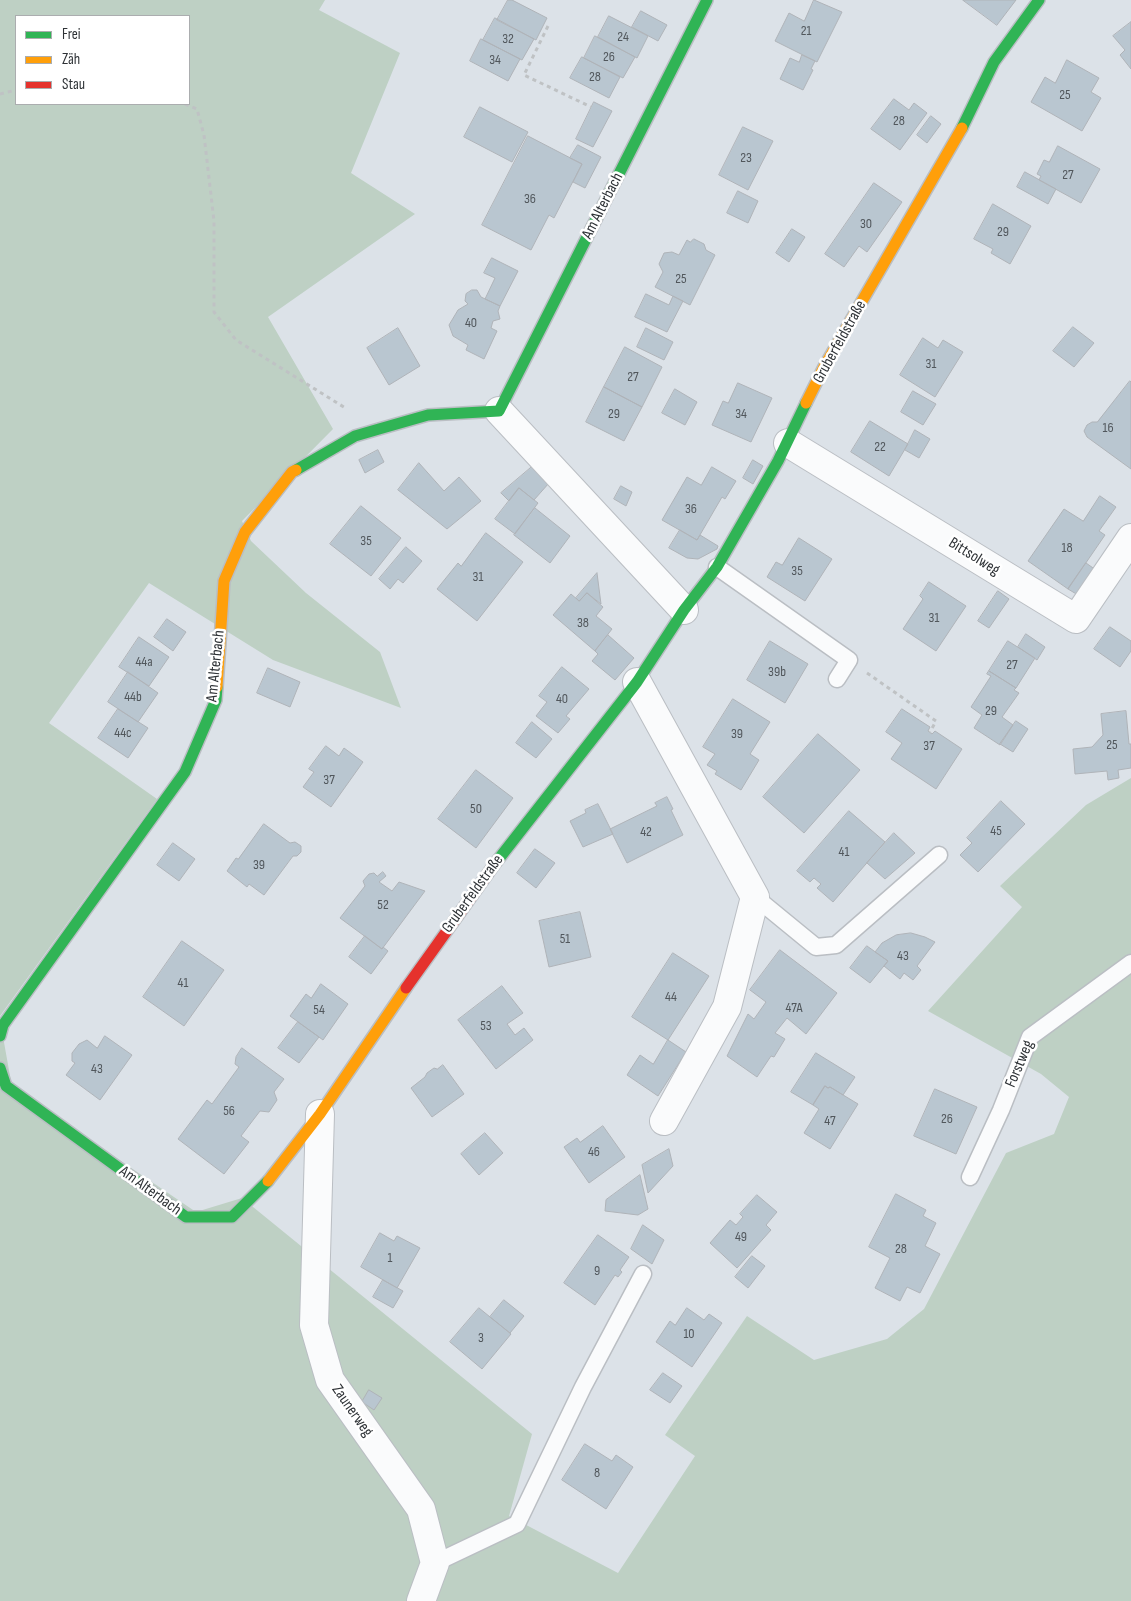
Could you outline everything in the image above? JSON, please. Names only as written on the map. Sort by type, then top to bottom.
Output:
[{"type":"street","name":"Am Alterbach","points":[[0,1036],[3,1025],[185,772],[216,700],[224,581],[245,532],[292,472],[355,436],[428,415],[499,412],[706,0]]},
{"type":"street","name":"Gruberfeldstraße","points":[[320,1114],[481,881],[637,682],[684,610],[717,567],[788,442],[824,367],[957,139],[994,62],[1039,0]]},
{"type":"street","points":[[499,412],[684,610]]},
{"type":"street","name":"Bittsolweg","points":[[788,442],[1076,619],[1131,538]]},
{"type":"street","points":[[637,682],[755,897],[727,1007],[664,1121]]},
{"type":"street","name":"Am Alterbach","points":[[0,1068],[6,1086],[186,1217],[232,1217],[263,1188],[320,1114]]},
{"type":"street","name":"Zaunerweg","points":[[320,1114],[314,1325],[330,1380],[421,1510],[435,1563]]},
{"type":"street","points":[[421,1601],[435,1563]]},
{"type":"lane","points":[[717,567],[849,660],[837,679]]},
{"type":"lane","points":[[755,897],[816,947],[836,945],[939,855]]},
{"type":"lane","name":"Forstweg","points":[[970,1177],[1001,1110],[1030,1037],[1131,963]]},
{"type":"lane","points":[[435,1563],[517,1524],[583,1387],[643,1274]]},
{"type":"path","points":[[548,26],[524,75],[591,107]]},
{"type":"path","points":[[0,94],[15,90]]},
{"type":"path","points":[[187,105],[197,109],[204,135],[214,222],[214,312],[236,340],[379,429]]},
{"type":"path","points":[[849,660],[936,722],[930,732]]},
{"type":"green space","points":[[0,0],[325,0],[319,10],[400,53],[351,173],[415,214],[268,317],[333,429],[242,521],[251,541],[306,593],[380,652],[401,708],[273,660],[149,583],[49,723],[157,799],[0,1016]]},
{"type":"green space","points":[[1131,778],[1131,1601],[0,1601],[0,1020],[12,1087],[196,1212],[242,1198],[532,1434],[509,1516],[618,1573],[695,1456],[665,1435],[747,1316],[814,1360],[887,1339],[924,1309],[1006,1153],[1054,1134],[1069,1097],[1041,1074],[928,1011],[1022,907],[1000,886],[1086,805]]},
{"type":"building","points":[[508,0],[512,0],[547,18],[536,40],[497,20]]},
{"type":"building","points":[[814,0],[842,12],[817,62],[775,41],[789,13],[804,21]]},
{"type":"building","points":[[963,0],[1016,0],[997,25]]},
{"type":"building","points":[[641,11],[667,25],[658,41],[632,27]]},
{"type":"building","points":[[609,16],[648,36],[637,58],[598,37]]},
{"type":"building","points":[[495,18],[534,39],[522,60],[483,40]]},
{"type":"building","points":[[1131,22],[1131,69],[1120,55],[1125,50],[1113,36]]},
{"type":"building","points":[[595,36],[635,57],[623,78],[584,58]]},
{"type":"building","points":[[481,39],[520,59],[508,81],[470,61]]},
{"type":"building","points":[[802,55],[815,61],[811,69],[813,70],[803,90],[780,79],[790,58],[799,62]]},
{"type":"building","points":[[582,57],[620,77],[609,98],[570,78]]},
{"type":"building","points":[[1067,60],[1099,78],[1091,92],[1101,98],[1082,131],[1031,102],[1045,77],[1055,83]]},
{"type":"building","points":[[894,99],[909,110],[914,103],[927,113],[900,150],[871,129]]},
{"type":"building","points":[[594,102],[612,111],[593,147],[576,139]]},
{"type":"building","points":[[480,107],[528,132],[512,162],[464,137]]},
{"type":"building","points":[[931,116],[941,124],[927,143],[917,135]]},
{"type":"building","points":[[743,127],[773,141],[748,190],[719,175]]},
{"type":"building","points":[[528,136],[582,164],[554,218],[549,215],[531,250],[482,225]]},
{"type":"building","points":[[578,145],[601,157],[585,188],[573,182],[582,164],[570,158]]},
{"type":"building","points":[[1058,146],[1100,169],[1081,203],[1039,180],[1041,176],[1037,174],[1044,160],[1049,162]]},
{"type":"building","points":[[1025,172],[1056,189],[1048,204],[1017,187]]},
{"type":"building","points":[[874,183],[902,202],[867,252],[859,246],[844,267],[825,254]]},
{"type":"building","points":[[738,191],[758,201],[748,223],[727,213]]},
{"type":"building","points":[[993,204],[1031,226],[1010,264],[991,253],[993,249],[974,239]]},
{"type":"building","points":[[792,229],[805,237],[789,262],[776,253]]},
{"type":"building","points":[[694,239],[704,244],[706,250],[715,255],[690,305],[655,287],[663,272],[659,264],[664,253],[672,252],[679,255],[687,240],[690,242]]},
{"type":"building","points":[[492,258],[518,271],[500,306],[485,299],[495,278],[484,273]]},
{"type":"building","points":[[472,290],[477,290],[481,297],[500,306],[498,311],[500,319],[493,321],[491,328],[497,331],[484,359],[466,350],[468,345],[453,336],[449,325],[458,310],[468,304],[465,301],[466,294]]},
{"type":"building","points":[[646,294],[669,305],[673,296],[683,301],[667,332],[635,317]]},
{"type":"building","points":[[1073,327],[1094,343],[1074,367],[1053,351]]},
{"type":"building","points":[[398,328],[420,366],[389,385],[367,348]]},
{"type":"building","points":[[646,328],[673,342],[664,360],[637,347]]},
{"type":"building","points":[[923,338],[938,348],[943,340],[963,352],[935,397],[900,375]]},
{"type":"building","points":[[625,347],[662,367],[642,407],[604,387]]},
{"type":"building","points":[[1130,381],[1131,469],[1087,437],[1084,431],[1087,425],[1097,422]]},
{"type":"building","points":[[738,383],[772,398],[751,442],[712,425],[723,401],[728,403]]},
{"type":"building","points":[[604,387],[642,407],[624,441],[586,422]]},
{"type":"building","points":[[675,389],[697,402],[685,425],[662,413]]},
{"type":"building","points":[[913,391],[936,404],[923,425],[901,412]]},
{"type":"building","points":[[870,421],[908,444],[889,476],[851,452]]},
{"type":"building","points":[[915,430],[930,439],[919,458],[905,450]]},
{"type":"building","points":[[378,450],[384,462],[365,473],[359,460]]},
{"type":"building","points":[[753,460],[763,466],[753,484],[743,478]]},
{"type":"building","points":[[419,463],[444,491],[459,477],[481,501],[447,529],[398,490]]},
{"type":"building","points":[[533,466],[549,483],[534,500],[519,488],[509,501],[501,493]]},
{"type":"building","points":[[712,467],[736,481],[725,499],[722,497],[697,540],[662,520],[687,477],[701,485]]},
{"type":"building","points":[[621,486],[632,492],[626,506],[614,499]]},
{"type":"building","points":[[519,488],[538,503],[515,534],[495,519]]},
{"type":"building","points":[[1100,496],[1116,507],[1099,531],[1105,535],[1068,589],[1028,561],[1064,509],[1083,521]]},
{"type":"building","points":[[361,506],[401,538],[371,576],[330,544]]},
{"type":"building","points":[[535,508],[570,536],[550,563],[514,535]]},
{"type":"building","points":[[680,530],[697,540],[700,535],[718,546],[717,549],[698,559],[687,558],[669,548]]},
{"type":"building","points":[[486,533],[523,562],[477,621],[437,589],[458,563],[461,566]]},
{"type":"building","points":[[799,538],[832,559],[805,601],[767,577],[776,562],[782,565]]},
{"type":"building","points":[[406,547],[422,561],[403,583],[398,579],[390,589],[379,579]]},
{"type":"building","points":[[1086,563],[1096,570],[1078,595],[1068,589]]},
{"type":"building","points":[[597,573],[601,604],[587,593],[579,601],[576,598]]},
{"type":"building","points":[[929,582],[966,606],[936,651],[903,629],[923,599],[920,596]]},
{"type":"building","points":[[998,591],[1009,599],[989,628],[978,621]]},
{"type":"building","points":[[587,593],[603,607],[596,616],[612,629],[595,651],[553,615],[571,594],[579,601]]},
{"type":"building","points":[[167,619],[186,632],[173,651],[154,637]]},
{"type":"building","points":[[1110,627],[1131,641],[1131,651],[1120,667],[1094,649]]},
{"type":"building","points":[[1026,634],[1045,647],[1037,660],[1018,647]]},
{"type":"building","points":[[608,635],[634,658],[615,680],[592,661],[598,654],[595,651]]},
{"type":"building","points":[[139,637],[169,657],[149,686],[119,667]]},
{"type":"building","points":[[770,641],[808,664],[785,703],[747,680]]},
{"type":"building","points":[[1008,641],[1035,658],[1016,688],[989,671]]},
{"type":"building","points":[[562,667],[589,689],[566,716],[570,719],[558,733],[536,716],[547,702],[539,696]]},
{"type":"building","points":[[268,668],[300,682],[290,707],[257,693]]},
{"type":"building","points":[[989,671],[1016,688],[1014,690],[1019,693],[1002,717],[1013,725],[1000,745],[974,728],[982,715],[971,707],[991,676],[987,674]]},
{"type":"building","points":[[128,672],[158,693],[138,722],[108,702]]},
{"type":"building","points":[[733,699],[770,722],[750,754],[759,760],[741,790],[715,774],[717,771],[707,765],[715,754],[703,747]]},
{"type":"building","points":[[118,709],[148,728],[128,758],[98,738]]},
{"type":"building","points":[[902,709],[930,727],[928,731],[932,734],[935,731],[962,749],[936,789],[891,759],[902,743],[886,732]]},
{"type":"building","points":[[1126,711],[1129,744],[1131,744],[1131,768],[1118,770],[1119,778],[1108,780],[1107,771],[1075,774],[1073,749],[1092,747],[1103,735],[1101,714]]},
{"type":"building","points":[[1016,721],[1028,729],[1013,752],[1000,744]]},
{"type":"building","points":[[532,722],[552,739],[536,758],[516,743]]},
{"type":"building","points":[[818,734],[860,770],[804,833],[763,797]]},
{"type":"building","points":[[326,746],[339,756],[344,748],[363,762],[331,807],[303,787],[314,772],[309,769]]},
{"type":"building","points":[[476,770],[513,798],[476,848],[438,819]]},
{"type":"building","points":[[667,797],[683,835],[627,863],[610,829],[657,806],[655,803]]},
{"type":"building","points":[[1001,801],[1025,824],[978,872],[960,855],[972,843],[967,838]]},
{"type":"building","points":[[598,804],[613,834],[583,847],[570,821],[586,813],[585,810]]},
{"type":"building","points":[[849,811],[885,842],[833,902],[817,888],[821,884],[814,878],[810,882],[797,871]]},
{"type":"building","points":[[264,824],[290,843],[295,842],[301,846],[301,852],[297,856],[293,856],[264,895],[249,884],[247,887],[227,871]]},
{"type":"building","points":[[894,833],[915,853],[885,879],[867,863]]},
{"type":"building","points":[[173,843],[195,859],[179,881],[157,865]]},
{"type":"building","points":[[535,849],[555,863],[536,888],[517,873]]},
{"type":"building","points":[[383,872],[386,876],[379,882],[392,891],[399,882],[425,891],[382,949],[340,918],[365,886],[363,881],[369,874],[374,873],[377,876]]},
{"type":"building","points":[[580,912],[591,957],[549,967],[539,921]]},
{"type":"building","points":[[911,933],[935,942],[917,966],[921,970],[913,980],[904,973],[900,979],[884,966],[888,961],[875,952],[882,943],[896,935]]},
{"type":"building","points":[[365,936],[382,949],[383,947],[388,951],[371,974],[349,957]]},
{"type":"building","points":[[182,941],[224,970],[184,1026],[143,997]]},
{"type":"building","points":[[867,946],[888,961],[870,983],[850,968]]},
{"type":"building","points":[[780,950],[837,993],[806,1034],[787,1018],[775,1033],[785,1039],[774,1057],[771,1056],[757,1077],[727,1056],[748,1014],[754,1019],[766,1002],[750,990]]},
{"type":"building","points":[[673,953],[709,976],[668,1040],[632,1017]]},
{"type":"building","points":[[321,984],[348,1004],[323,1040],[290,1016],[306,994],[311,998]]},
{"type":"building","points":[[502,986],[523,1013],[507,1024],[515,1035],[524,1028],[533,1040],[496,1069],[458,1020]]},
{"type":"building","points":[[298,1022],[319,1037],[299,1063],[278,1048]]},
{"type":"building","points":[[105,1036],[132,1055],[100,1100],[66,1075],[75,1063],[72,1061],[72,1053],[79,1044],[87,1040],[97,1048]]},
{"type":"building","points":[[668,1040],[686,1052],[658,1096],[627,1075],[640,1055],[653,1064]]},
{"type":"building","points":[[242,1048],[284,1079],[274,1092],[277,1100],[269,1112],[260,1111],[241,1136],[249,1142],[224,1174],[178,1139],[207,1100],[212,1104],[239,1067],[235,1064],[236,1057]]},
{"type":"building","points":[[816,1053],[855,1077],[843,1095],[825,1086],[813,1105],[791,1092]]},
{"type":"building","points":[[443,1065],[464,1094],[432,1117],[411,1088],[425,1077],[427,1073]]},
{"type":"building","points":[[825,1086],[830,1087],[858,1104],[830,1149],[804,1133],[819,1109],[813,1105]]},
{"type":"building","points":[[935,1089],[977,1107],[956,1154],[914,1136]]},
{"type":"building","points":[[603,1126],[625,1157],[589,1183],[564,1147],[577,1138],[580,1142]]},
{"type":"building","points":[[485,1133],[503,1153],[479,1175],[461,1154]]},
{"type":"building","points":[[669,1149],[673,1166],[648,1193],[642,1165]]},
{"type":"building","points":[[640,1175],[648,1209],[638,1215],[605,1211],[606,1200]]},
{"type":"building","points":[[896,1194],[926,1210],[923,1216],[936,1223],[925,1246],[940,1254],[920,1293],[907,1287],[900,1301],[875,1288],[890,1258],[869,1247]]},
{"type":"building","points":[[757,1195],[777,1212],[766,1225],[771,1230],[737,1268],[710,1243],[730,1220],[736,1225],[743,1217],[740,1214]]},
{"type":"building","points":[[643,1225],[664,1240],[652,1264],[631,1249]]},
{"type":"building","points":[[380,1233],[394,1241],[397,1236],[420,1248],[397,1288],[361,1267]]},
{"type":"building","points":[[598,1235],[629,1257],[620,1270],[622,1272],[618,1277],[615,1275],[595,1305],[564,1283]]},
{"type":"building","points":[[752,1256],[765,1266],[748,1288],[735,1277]]},
{"type":"building","points":[[383,1280],[403,1291],[393,1308],[373,1297]]},
{"type":"building","points":[[504,1300],[524,1316],[510,1333],[490,1317]]},
{"type":"building","points":[[479,1308],[511,1334],[482,1369],[450,1342]]},
{"type":"building","points":[[687,1308],[704,1320],[709,1314],[722,1323],[692,1367],[656,1342],[670,1321],[675,1325]]},
{"type":"building","points":[[663,1373],[682,1386],[670,1403],[650,1390]]},
{"type":"building","points":[[369,1390],[382,1398],[374,1410],[362,1402]]},
{"type":"building","points":[[585,1444],[612,1461],[616,1455],[633,1467],[606,1509],[562,1480]]},
{"type":"traffic: fast","points":[[296,470],[355,436],[379,429],[428,415],[499,411],[707,0]]},
{"type":"traffic: fast","points":[[962,128],[994,62],[1039,0]]},
{"type":"traffic: fast","points":[[494,865],[637,682],[684,610],[717,567],[778,461],[806,403]]},
{"type":"traffic: fast","points":[[0,1036],[3,1025],[185,772],[216,700],[217,687]]},
{"type":"traffic: fast","points":[[0,1068],[6,1086],[186,1217],[232,1217],[268,1181]]},
{"type":"traffic: slow","points":[[806,403],[824,367],[962,128]]},
{"type":"traffic: slow","points":[[217,687],[224,581],[245,532],[292,472],[296,470]]},
{"type":"traffic: slow","points":[[268,1181],[320,1114],[406,988]]},
{"type":"traffic: jam","points":[[406,988],[494,865]]}]
